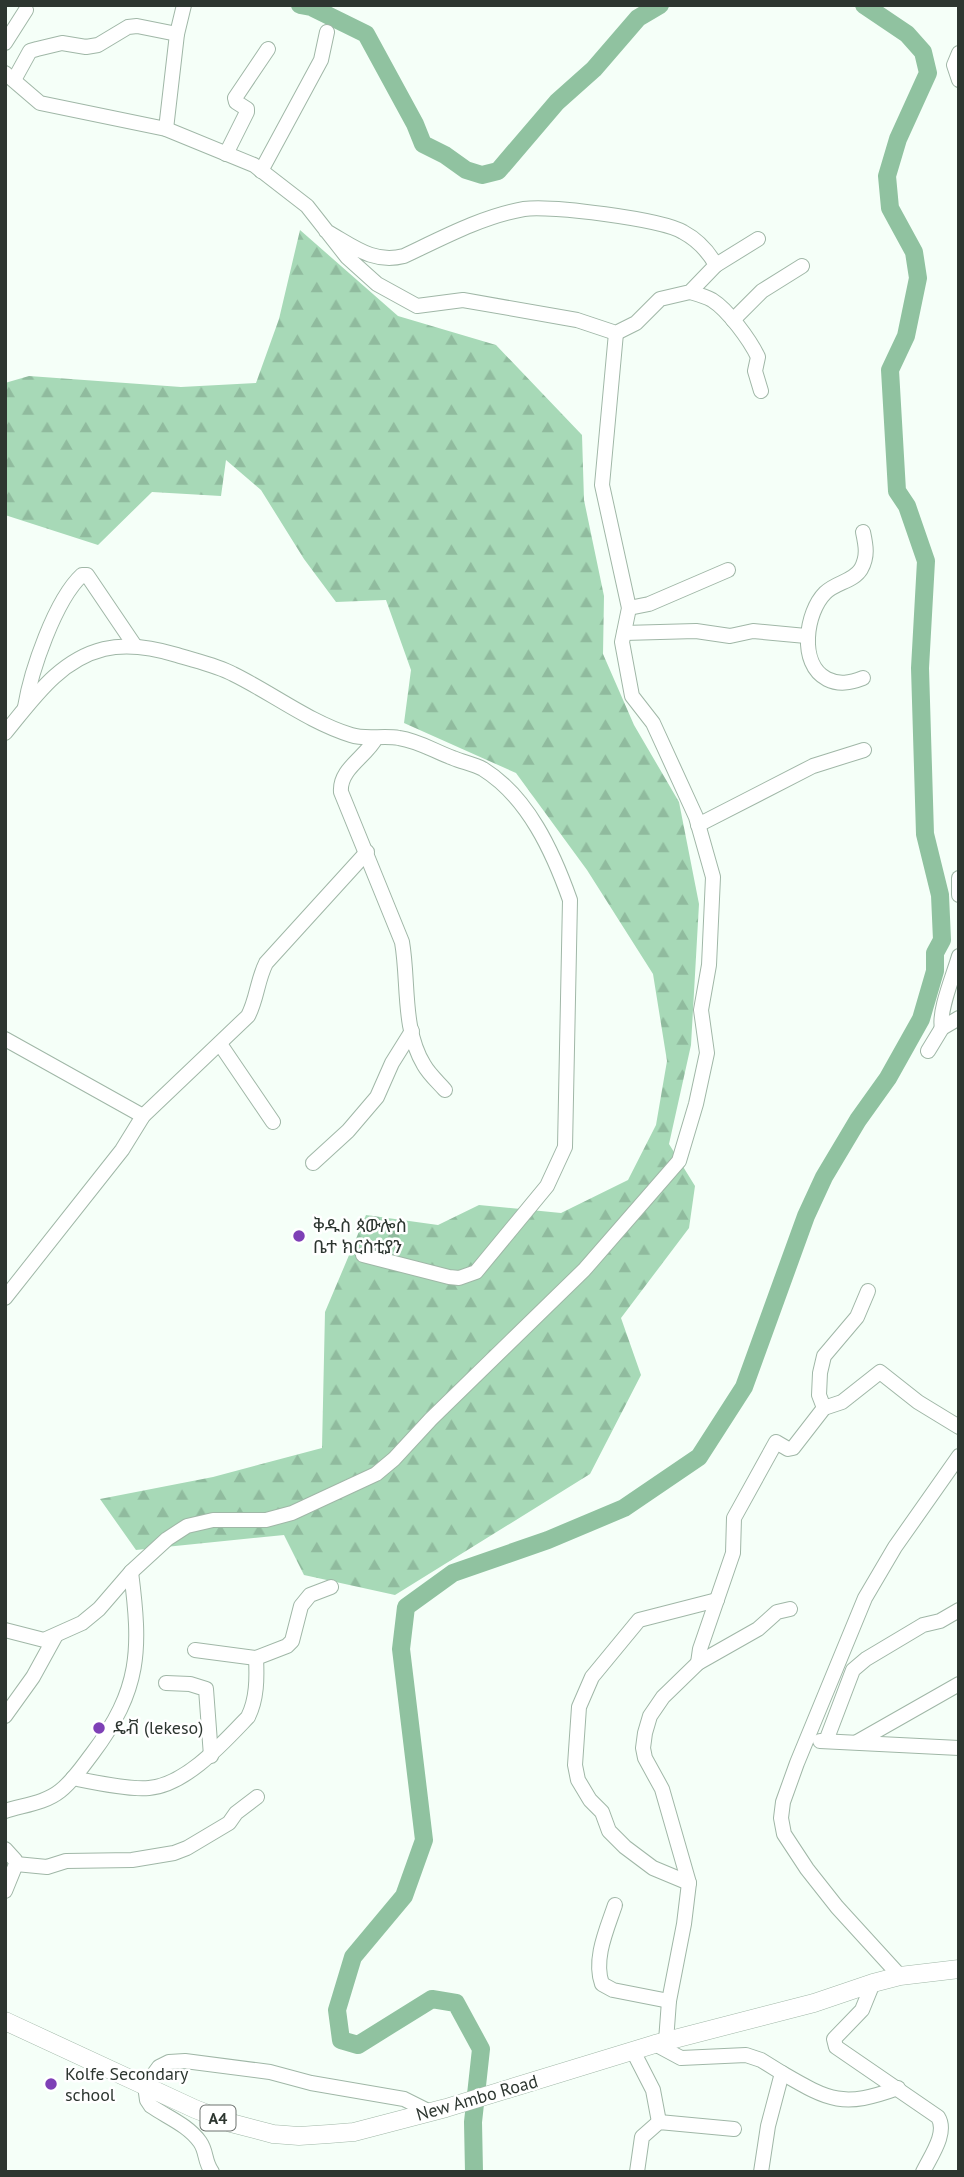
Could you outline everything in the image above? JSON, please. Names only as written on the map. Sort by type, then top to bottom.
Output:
[{"type":"main road","name":"New Ambo Road","points":[[5,2021],[231,2123],[273,2134],[299,2136],[354,2132],[438,2110],[661,2042],[814,2003],[873,1983],[900,1976],[959,1969]]},
{"type":"street","points":[[166,129],[177,34],[184,5]]},
{"type":"street","points":[[5,43],[26,10]]},
{"type":"street","points":[[177,34],[137,26],[128,27],[98,45],[86,47],[62,43],[37,48],[30,51],[9,77],[40,103],[166,129],[254,165],[307,206],[347,257],[377,284],[417,306],[463,300],[577,320],[616,333],[636,323],[660,299],[690,292],[713,300],[733,320],[758,357],[755,370],[761,391]]},
{"type":"street","points":[[261,171],[321,60],[327,32]]},
{"type":"street","points":[[226,154],[247,112],[235,98],[268,49]]},
{"type":"street","points":[[959,53],[954,65],[959,80]]},
{"type":"street","points":[[326,231],[364,252],[388,259],[404,256],[504,214],[527,209],[552,208],[660,224],[681,230],[706,249],[716,265]]},
{"type":"street","points":[[690,292],[716,265],[758,239]]},
{"type":"street","points":[[733,320],[762,291],[802,266]]},
{"type":"street","points":[[5,1630],[44,1640],[55,1637],[82,1623],[99,1609],[131,1572],[167,1539],[187,1526],[213,1520],[266,1520],[292,1513],[376,1474],[584,1270],[679,1161],[696,1104],[706,1053],[701,1010],[709,965],[713,877],[698,825],[653,723],[632,696],[622,642],[629,608],[602,485],[616,333]]},
{"type":"street","points":[[863,533],[867,555],[863,565],[852,578],[830,589],[820,598],[806,636],[808,652],[820,674],[828,680],[849,684],[863,678]]},
{"type":"street","points":[[629,608],[649,604],[728,570]]},
{"type":"street","points":[[25,709],[28,688],[56,614],[82,575],[87,575],[135,646]]},
{"type":"street","points":[[624,633],[696,631],[730,636],[753,631],[806,636]]},
{"type":"street","points":[[5,733],[50,680],[82,655],[107,648],[135,646],[161,650],[230,672],[320,722],[353,736],[397,737],[425,744],[452,758],[482,768],[513,795],[544,837],[561,872],[570,900],[567,1092],[563,1155],[547,1186],[476,1272],[459,1278],[449,1277],[363,1255]]},
{"type":"street","points":[[376,738],[371,747],[344,775],[340,784],[349,816],[367,852],[402,942],[415,1046],[425,1066],[445,1090]]},
{"type":"street","points":[[698,825],[813,766],[864,750]]},
{"type":"street","points":[[5,1298],[122,1150],[144,1116],[248,1016],[266,963],[367,852]]},
{"type":"street","points":[[959,878],[959,895]]},
{"type":"street","points":[[943,1028],[941,1022],[958,963]]},
{"type":"street","points":[[928,1051],[943,1028],[959,1018]]},
{"type":"street","points":[[313,1163],[348,1131],[377,1097],[392,1063],[412,1031]]},
{"type":"street","points":[[5,1039],[144,1116]]},
{"type":"street","points":[[220,1044],[272,1122]]},
{"type":"street","points":[[824,1408],[819,1395],[824,1356],[857,1317],[868,1291]]},
{"type":"street","points":[[698,1662],[700,1648],[733,1553],[734,1518],[776,1442],[788,1449],[793,1448],[824,1408],[842,1402],[880,1372],[918,1402],[959,1427]]},
{"type":"street","points":[[900,1976],[837,1907],[807,1869],[784,1834],[781,1818],[783,1802],[865,1598],[895,1547],[959,1456]]},
{"type":"street","points":[[5,1811],[37,1802],[59,1792],[104,1738],[128,1691],[138,1635],[131,1572]]},
{"type":"street","points":[[195,1650],[257,1658],[287,1646],[292,1641],[301,1606],[310,1595],[331,1587]]},
{"type":"street","points":[[689,1882],[653,1868],[610,1831],[602,1812],[590,1800],[579,1780],[575,1765],[578,1717],[584,1690],[592,1677],[639,1620],[717,1600]]},
{"type":"street","points":[[790,1609],[777,1612],[758,1629],[698,1662],[663,1697],[650,1716],[643,1748],[648,1767],[662,1789],[689,1882],[684,1924],[661,2042],[681,2058],[746,2054],[761,2060],[815,2093],[847,2101],[876,2096],[898,2088]]},
{"type":"street","points":[[826,1741],[853,1670],[866,1659],[923,1625],[940,1621],[959,1610]]},
{"type":"street","points":[[5,1716],[33,1677],[55,1637]]},
{"type":"street","points":[[73,1778],[147,1788],[173,1781],[211,1755],[248,1717],[254,1702],[257,1658]]},
{"type":"street","points":[[166,1683],[190,1684],[206,1689],[211,1755]]},
{"type":"street","points":[[858,1742],[959,1685]]},
{"type":"street","points":[[807,1740],[959,1748]]},
{"type":"street","points":[[16,1864],[47,1867],[66,1861],[132,1860],[174,1853],[229,1823],[236,1813],[257,1797]]},
{"type":"street","points":[[5,1849],[16,1864],[5,1891]]},
{"type":"street","points":[[615,1905],[600,1957],[599,1977],[602,1984],[613,1990],[669,2001]]},
{"type":"street","points":[[873,1983],[862,2010],[834,2039],[834,2044],[942,2122],[942,2133],[923,2172]]},
{"type":"street","points":[[633,2050],[653,2090],[659,2122]]},
{"type":"street","points":[[205,2169],[201,2143],[181,2124],[150,2106],[147,2100],[145,2086],[159,2067],[169,2062],[185,2061],[270,2072],[311,2083],[404,2099],[438,2110]]},
{"type":"street","points":[[761,2172],[768,2126],[782,2073]]},
{"type":"street","points":[[637,2172],[642,2137],[659,2122],[734,2129]]},
{"type":"green space","points":[[300,230],[398,316],[496,345],[582,435],[584,500],[604,596],[603,654],[634,725],[679,802],[699,904],[691,1045],[669,1144],[695,1186],[689,1228],[621,1318],[641,1375],[590,1474],[395,1595],[304,1575],[284,1535],[136,1550],[100,1499],[213,1477],[322,1448],[325,1312],[366,1215],[438,1225],[479,1205],[561,1213],[628,1180],[656,1125],[667,1061],[653,974],[587,870],[516,773],[404,723],[411,670],[386,600],[336,602],[304,559],[261,490],[226,460],[221,496],[152,492],[98,545],[5,515],[5,383],[29,376],[181,387],[256,383],[279,319]]},
{"type":"waterway","points":[[300,5],[311,7],[366,34],[423,144],[466,170],[482,175],[498,171],[557,102],[594,69],[638,18],[660,5]]},
{"type":"waterway","points":[[474,2172],[473,2122],[481,2049],[456,2003],[432,1999],[358,2045],[341,2040],[337,2010],[353,1957],[404,1896],[424,1840],[401,1649],[406,1607],[453,1573],[548,1540],[624,1508],[699,1457],[744,1387],[806,1216],[824,1177],[858,1120],[888,1078],[921,1019],[935,971],[935,953],[942,940],[940,895],[925,834],[920,668],[926,561],[907,506],[897,491],[890,370],[906,336],[918,278],[914,252],[890,208],[887,176],[898,139],[928,73],[923,52],[907,34],[864,5]]},
{"type":"place","name":"ቅዱስ ጳውሎስ ቤተ ክርስቲያን","points":[[299,1236]]},
{"type":"place","name":"ዴቭ (lekeso)","points":[[99,1728]]},
{"type":"place","name":"Kolfe Secondary school","points":[[51,2084]]}]
